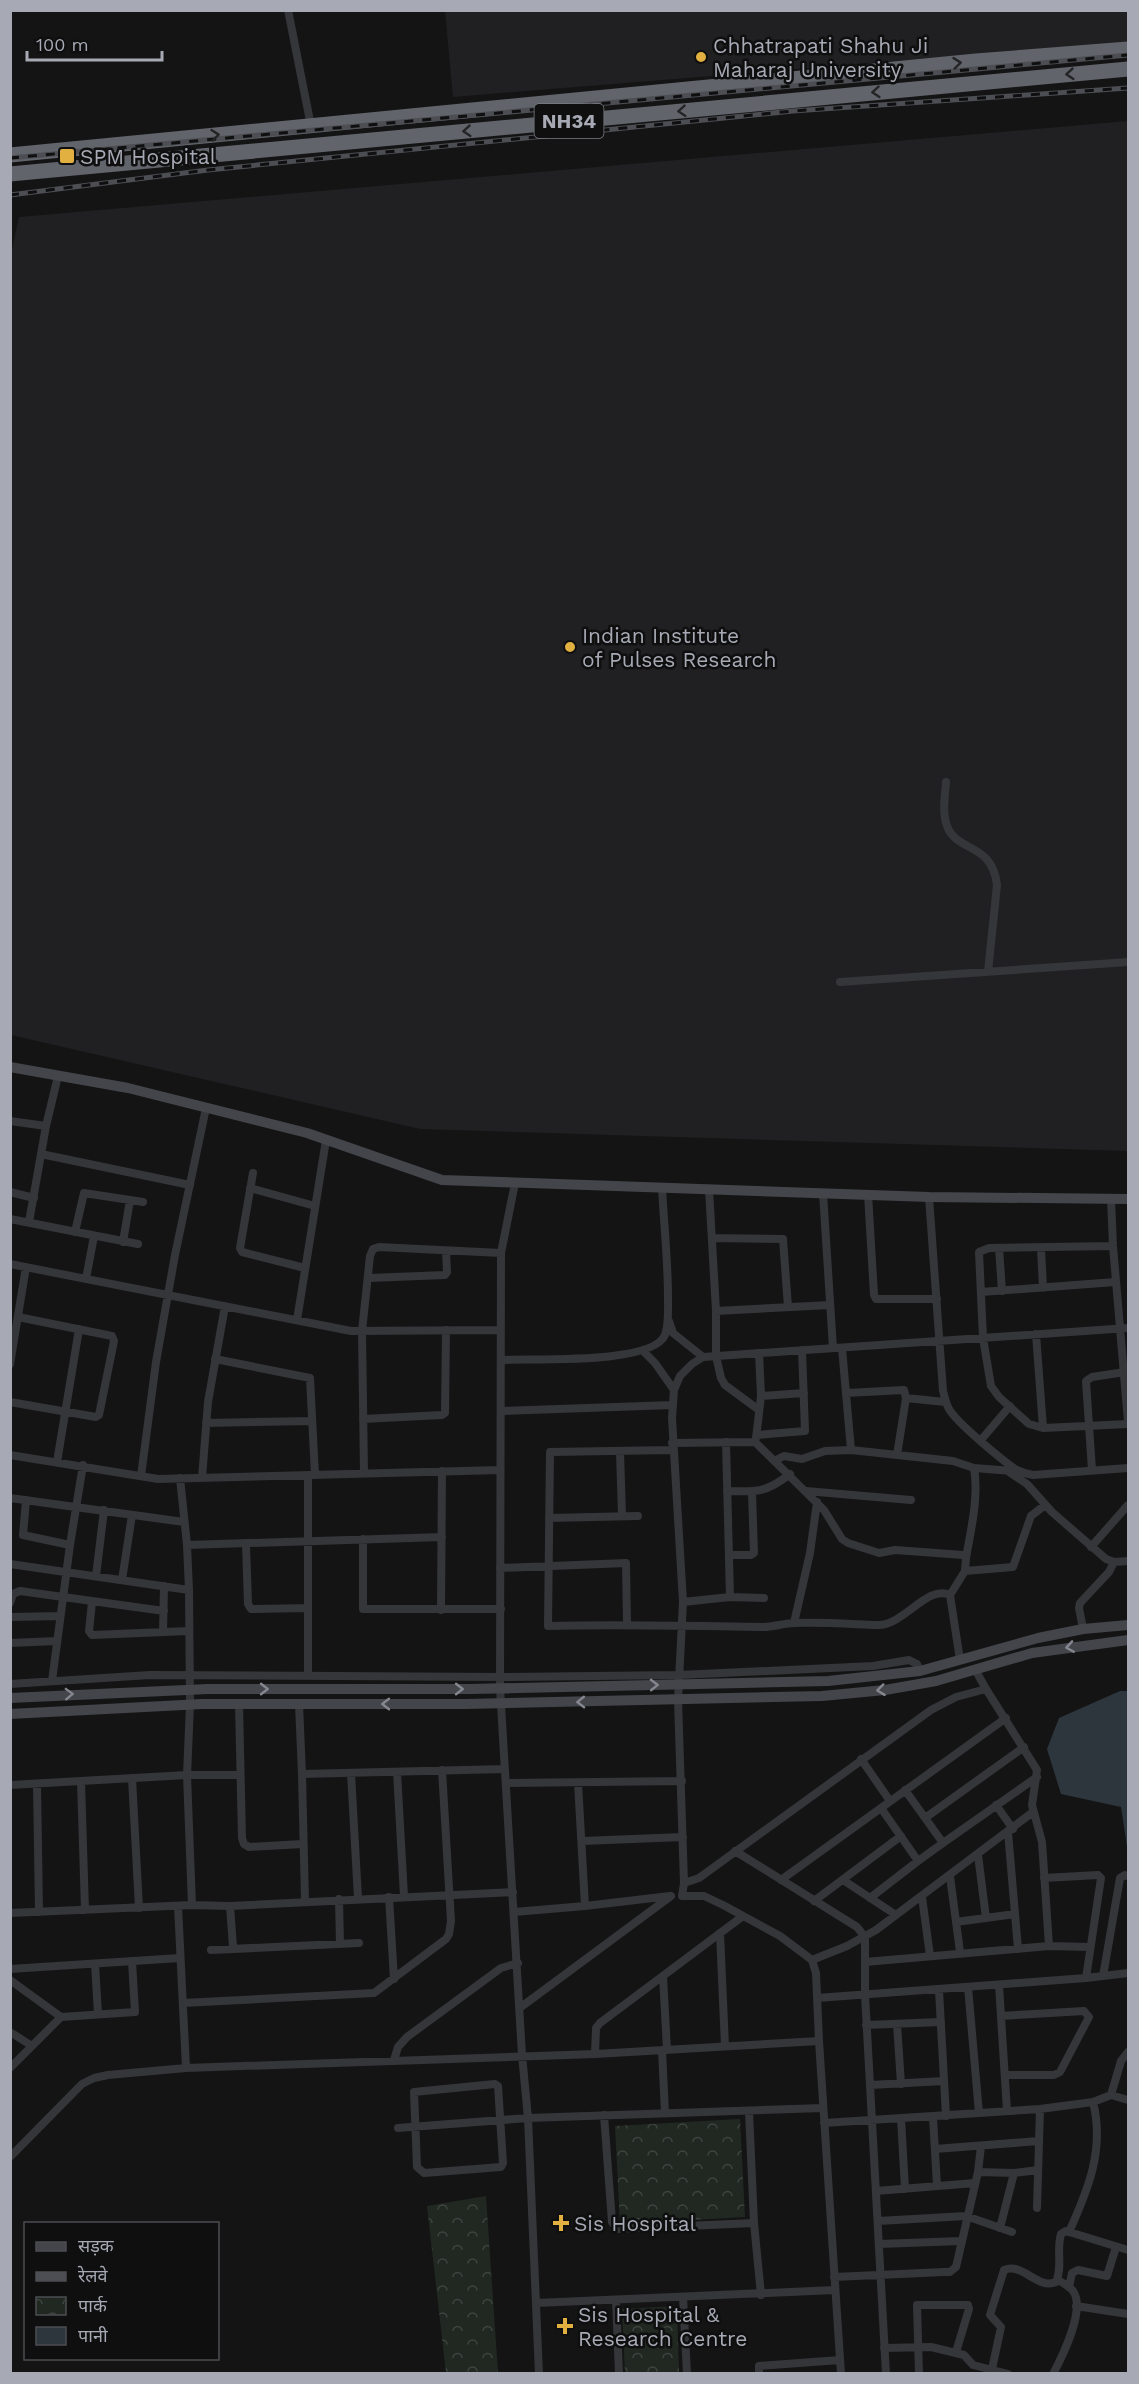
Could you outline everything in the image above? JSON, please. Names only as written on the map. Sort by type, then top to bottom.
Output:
[{"type":"highway","name":"NH34","points":[[10,155],[976,61],[1128,49]]},
{"type":"highway","name":"NH34","points":[[10,174],[1128,69]]},
{"type":"highway","points":[[494,108],[497,128]]},
{"type":"street","points":[[288,10],[311,126]]},
{"type":"street","points":[[946,782],[945,819],[949,830],[987,858],[995,872],[997,885],[988,972]]},
{"type":"street","points":[[840,982],[1128,962]]},
{"type":"street","points":[[10,1067],[128,1088],[206,1108],[326,1140],[442,1180],[929,1197],[1128,1199]]},
{"type":"street","points":[[29,1222],[46,1126],[58,1076]]},
{"type":"street","points":[[141,1476],[156,1362],[206,1108]]},
{"type":"street","points":[[10,1121],[46,1126]]},
{"type":"street","points":[[297,1320],[326,1140]]},
{"type":"street","points":[[41,1154],[190,1185]]},
{"type":"street","points":[[253,1173],[240,1248],[242,1252],[305,1268]]},
{"type":"street","points":[[515,1183],[501,1253],[501,1703],[522,2055],[528,2118],[539,2373]]},
{"type":"street","points":[[250,1188],[315,1206]]},
{"type":"street","points":[[501,1360],[609,1358],[643,1351],[657,1344],[665,1335],[668,1317],[668,1272],[662,1188]]},
{"type":"street","points":[[709,1189],[716,1311],[716,1356],[725,1385],[759,1410]]},
{"type":"street","points":[[10,1192],[34,1198]]},
{"type":"street","points":[[75,1232],[84,1193],[143,1202]]},
{"type":"street","points":[[823,1193],[830,1305],[846,1393],[851,1450]]},
{"type":"street","points":[[868,1194],[876,1299],[937,1299]]},
{"type":"street","points":[[929,1197],[945,1402],[956,1418],[1091,1547],[1106,1559],[1114,1562],[1128,1561]]},
{"type":"street","points":[[1111,1199],[1115,1282],[1125,1328],[1128,1423],[1033,1427],[991,1386],[983,1338],[979,1252],[988,1248],[1113,1246]]},
{"type":"street","points":[[123,1242],[130,1200]]},
{"type":"street","points":[[10,1219],[138,1244]]},
{"type":"street","points":[[86,1279],[94,1236]]},
{"type":"street","points":[[712,1238],[783,1239],[788,1307]]},
{"type":"street","points":[[364,1473],[362,1331],[370,1256],[374,1249],[379,1247],[501,1253]]},
{"type":"street","points":[[999,1248],[1002,1291]]},
{"type":"street","points":[[1041,1248],[1043,1288]]},
{"type":"street","points":[[369,1278],[445,1275],[447,1272],[446,1251]]},
{"type":"street","points":[[10,1264],[351,1331],[500,1330]]},
{"type":"street","points":[[10,1364],[26,1267]]},
{"type":"street","points":[[981,1292],[1115,1282]]},
{"type":"street","points":[[716,1311],[830,1305]]},
{"type":"street","points":[[202,1478],[206,1424],[225,1306]]},
{"type":"street","points":[[10,1402],[96,1417],[101,1413],[114,1341],[112,1336],[18,1317]]},
{"type":"street","points":[[668,1317],[673,1333],[703,1357]]},
{"type":"street","points":[[682,1896],[684,1883],[682,1780],[678,1700],[683,1602],[672,1447],[674,1390],[680,1376],[703,1357],[1125,1328]]},
{"type":"street","points":[[57,1461],[79,1329]]},
{"type":"street","points":[[363,1419],[445,1413],[446,1330]]},
{"type":"street","points":[[1035,1334],[1043,1428]]},
{"type":"street","points":[[802,1350],[805,1431],[672,1447],[550,1452],[548,1626],[627,1624],[769,1627],[794,1623],[881,1625],[894,1622],[935,1594],[950,1595]]},
{"type":"street","points":[[643,1351],[656,1363],[674,1390]]},
{"type":"street","points":[[759,1353],[761,1396],[756,1438],[829,1516],[842,1539],[879,1553],[895,1550],[958,1554],[966,1558]]},
{"type":"street","points":[[215,1359],[310,1378],[312,1475],[308,1542],[308,1675]]},
{"type":"street","points":[[1092,1470],[1087,1378],[1125,1372]]},
{"type":"street","points":[[846,1393],[904,1390],[906,1398],[897,1455]]},
{"type":"street","points":[[761,1396],[804,1393]]},
{"type":"street","points":[[906,1398],[945,1402]]},
{"type":"street","points":[[501,1411],[673,1406]]},
{"type":"street","points":[[981,1440],[1010,1407]]},
{"type":"street","points":[[206,1424],[312,1421]]},
{"type":"street","points":[[726,1442],[730,1598]]},
{"type":"street","points":[[620,1450],[622,1516]]},
{"type":"street","points":[[776,1461],[784,1456],[802,1459],[825,1451],[851,1450],[954,1461],[974,1468],[1033,1475],[1128,1468]]},
{"type":"street","points":[[10,1455],[83,1465],[158,1479],[500,1470]]},
{"type":"street","points":[[52,1681],[83,1465]]},
{"type":"street","points":[[960,1660],[950,1595],[965,1571],[976,1489],[974,1468]]},
{"type":"street","points":[[441,1610],[442,1471]]},
{"type":"street","points":[[727,1491],[752,1492],[770,1489],[790,1474]]},
{"type":"street","points":[[180,1478],[189,1590],[190,1705],[187,1775],[192,1905]]},
{"type":"street","points":[[806,1491],[911,1500]]},
{"type":"street","points":[[729,1555],[751,1555],[754,1552],[752,1492]]},
{"type":"street","points":[[10,1498],[184,1522]]},
{"type":"street","points":[[26,1500],[23,1535],[70,1545]]},
{"type":"street","points":[[794,1623],[810,1553],[817,1502]]},
{"type":"street","points":[[965,1571],[1013,1567],[1031,1516],[1045,1504]]},
{"type":"street","points":[[1091,1547],[1128,1505]]},
{"type":"street","points":[[96,1576],[104,1510]]},
{"type":"street","points":[[123,1580],[132,1515]]},
{"type":"street","points":[[549,1518],[638,1516]]},
{"type":"street","points":[[187,1545],[442,1537]]},
{"type":"street","points":[[363,1539],[363,1609],[501,1609]]},
{"type":"street","points":[[246,1544],[251,1609],[308,1608]]},
{"type":"street","points":[[1083,1629],[1080,1603],[1109,1572],[1114,1562]]},
{"type":"street","points":[[10,1563],[189,1590]]},
{"type":"street","points":[[500,1568],[626,1563],[627,1624]]},
{"type":"street","points":[[163,1632],[164,1586]]},
{"type":"street","points":[[10,1603],[16,1592],[164,1611]]},
{"type":"street","points":[[683,1602],[764,1598]]},
{"type":"street","points":[[92,1602],[89,1631],[92,1635],[189,1630]]},
{"type":"street","points":[[10,1617],[60,1616]]},
{"type":"street","points":[[10,1698],[189,1690],[501,1683],[679,1680],[828,1681],[920,1671],[1038,1638],[1083,1629],[1128,1625]]},
{"type":"street","points":[[10,1714],[190,1705],[501,1703],[822,1696],[936,1681],[1032,1653],[1128,1640]]},
{"type":"street","points":[[10,1643],[57,1641]]},
{"type":"street","points":[[976,1671],[1035,1765],[1033,1812],[1040,1834],[1049,1946]]},
{"type":"street","points":[[10,1684],[189,1674],[308,1675],[501,1683]]},
{"type":"street","points":[[684,1883],[699,1878],[861,1759],[942,1703],[986,1689]]},
{"type":"street","points":[[239,1704],[244,1844],[249,1847],[302,1844]]},
{"type":"street","points":[[299,1704],[305,1901]]},
{"type":"street","points":[[780,1880],[1006,1718]]},
{"type":"street","points":[[925,1818],[1024,1747]]},
{"type":"street","points":[[861,1759],[890,1801]]},
{"type":"street","points":[[302,1774],[505,1769]]},
{"type":"street","points":[[183,2003],[374,1993],[449,1934],[451,1922],[442,1770]]},
{"type":"street","points":[[397,1772],[404,1896]]},
{"type":"street","points":[[351,1773],[358,1898]]},
{"type":"street","points":[[10,1785],[187,1775],[240,1775]]},
{"type":"street","points":[[870,1898],[1036,1777]]},
{"type":"street","points":[[132,1778],[139,1908]]},
{"type":"street","points":[[506,1783],[682,1780]]},
{"type":"street","points":[[81,1781],[85,1910]]},
{"type":"street","points":[[578,1783],[585,1906]]},
{"type":"street","points":[[37,1784],[39,1912]]},
{"type":"street","points":[[905,1790],[943,1843]]},
{"type":"street","points":[[996,1805],[1010,1831],[1018,1948]]},
{"type":"street","points":[[881,1808],[918,1861]]},
{"type":"street","points":[[812,1960],[865,1937],[922,1897],[1033,1812]]},
{"type":"street","points":[[814,1901],[901,1836]]},
{"type":"street","points":[[582,1841],[683,1837]]},
{"type":"street","points":[[735,1851],[857,1927],[865,1937],[866,2025],[886,2373]]},
{"type":"street","points":[[978,1855],[986,1918]]},
{"type":"street","points":[[950,1876],[960,1952]]},
{"type":"street","points":[[1044,1878],[1100,1876],[1086,1978]]},
{"type":"street","points":[[1103,1976],[1120,1878],[1128,1876]]},
{"type":"street","points":[[843,1880],[896,1915]]},
{"type":"street","points":[[10,1913],[192,1905],[230,1906],[513,1892]]},
{"type":"street","points":[[514,1912],[671,1896],[704,1896],[780,1936],[812,1960],[816,1973],[841,2373]]},
{"type":"street","points":[[520,2007],[671,1896]]},
{"type":"street","points":[[389,1897],[394,1979]]},
{"type":"street","points":[[922,1897],[930,1956]]},
{"type":"street","points":[[339,1899],[340,1944]]},
{"type":"street","points":[[178,1906],[186,2068]]},
{"type":"street","points":[[230,1906],[233,1947]]},
{"type":"street","points":[[956,1922],[1015,1914]]},
{"type":"street","points":[[595,2054],[597,2026],[743,1916]]},
{"type":"street","points":[[720,1933],[725,2046]]},
{"type":"street","points":[[211,1950],[233,1947],[359,1943]]},
{"type":"street","points":[[865,1962],[1018,1948],[1090,1947]]},
{"type":"street","points":[[10,1969],[180,1958]]},
{"type":"street","points":[[10,2068],[61,2017],[135,2013],[132,1961]]},
{"type":"street","points":[[394,2060],[398,2047],[407,2037],[501,1968],[518,1963]]},
{"type":"street","points":[[95,1964],[98,2014]]},
{"type":"street","points":[[817,1998],[939,1990],[1128,1973]]},
{"type":"street","points":[[663,1976],[665,2113]]},
{"type":"street","points":[[10,1980],[61,2017]]},
{"type":"street","points":[[999,1985],[1007,2111]]},
{"type":"street","points":[[968,1987],[979,2113]]},
{"type":"street","points":[[939,1990],[946,2116]]},
{"type":"street","points":[[1001,2016],[1084,2011],[1089,2017],[1060,2072],[1054,2075],[1005,2075]]},
{"type":"street","points":[[866,2025],[941,2022]]},
{"type":"street","points":[[897,2024],[901,2084]]},
{"type":"street","points":[[10,2032],[32,2046]]},
{"type":"street","points":[[10,2157],[74,2091],[88,2081],[108,2075],[186,2068],[595,2054],[819,2041]]},
{"type":"street","points":[[1111,2095],[1121,2061],[1128,2052]]},
{"type":"street","points":[[870,2085],[944,2081]]},
{"type":"street","points":[[492,2084],[498,2086],[500,2120],[503,2163],[501,2167],[424,2173],[417,2167],[413,2094],[417,2090],[492,2084]]},
{"type":"street","points":[[824,2123],[1040,2109],[1093,2102],[1111,2095],[1128,2100]]},
{"type":"street","points":[[1069,2232],[1088,2189],[1095,2162],[1097,2129],[1093,2102]]},
{"type":"street","points":[[398,2128],[528,2118],[823,2108]]},
{"type":"street","points":[[1037,2208],[1040,2109]]},
{"type":"street","points":[[749,2111],[754,2223],[761,2295]]},
{"type":"street","points":[[604,2115],[614,2227],[617,2229],[754,2223]]},
{"type":"street","points":[[933,2117],[937,2186]]},
{"type":"street","points":[[901,2118],[905,2189]]},
{"type":"street","points":[[935,2149],[1039,2141]]},
{"type":"street","points":[[834,2277],[950,2272],[956,2267],[978,2172],[981,2146]]},
{"type":"street","points":[[978,2172],[1014,2173],[1038,2170]]},
{"type":"street","points":[[1000,2228],[1014,2173]]},
{"type":"street","points":[[876,2191],[975,2183]]},
{"type":"street","points":[[878,2221],[966,2217],[1012,2232]]},
{"type":"street","points":[[1058,2280],[1060,2267],[1058,2242],[1061,2234],[1069,2232],[1128,2250]]},
{"type":"street","points":[[879,2244],[961,2241]]},
{"type":"street","points":[[1069,2287],[1072,2273],[1078,2270],[1107,2276],[1116,2247]]},
{"type":"street","points":[[992,2369],[1001,2327],[990,2315],[1004,2270],[1011,2268],[1036,2280],[1051,2284],[1058,2280]]},
{"type":"street","points":[[1053,2373],[1069,2343],[1076,2306],[1076,2296],[1069,2287],[1058,2280]]},
{"type":"street","points":[[536,2302],[761,2295],[836,2290]]},
{"type":"street","points":[[683,2297],[687,2373]]},
{"type":"street","points":[[616,2300],[619,2373]]},
{"type":"street","points":[[919,2373],[917,2305],[965,2303],[969,2308],[956,2352]]},
{"type":"street","points":[[1076,2306],[1128,2314]]},
{"type":"street","points":[[884,2348],[918,2346],[956,2352],[964,2355],[973,2366],[1008,2373]]},
{"type":"street","points":[[759,2373],[759,2366],[840,2360]]},
{"type":"shaded area","name":"Chhatrapati Shahu Ji Maharaj University","points":[[1128,10],[1128,42],[453,97],[445,11]]},
{"type":"shaded area","name":"Indian Institute of Pulses Research","points":[[1128,121],[1128,1151],[420,1129],[11,1035],[10,259],[19,217]]},
{"type":"green space","points":[[740,2119],[745,2217],[620,2224],[615,2126]]},
{"type":"green space","points":[[486,2196],[498,2373],[446,2373],[427,2206]]},
{"type":"green space","points":[[677,2306],[679,2373],[625,2373],[622,2309]]},
{"type":"water","points":[[1120,1691],[1128,1691],[1128,1853],[1121,1807],[1061,1794],[1047,1749],[1059,1718]]},
{"type":"railway","points":[[10,158],[1128,55]]},
{"type":"railway","points":[[10,195],[208,170],[793,111],[1128,88]]},
{"type":"place","name":"Chhatrapati Shahu Ji Maharaj University","points":[[701,57]]},
{"type":"place","name":"SPM Hospital","points":[[67,156]]},
{"type":"place","name":"Indian Institute of Pulses Research","points":[[570,647]]},
{"type":"place","name":"Sis Hospital","points":[[561,2223]]},
{"type":"place","name":"Sis Hospital & Research Centre","points":[[565,2326]]}]
